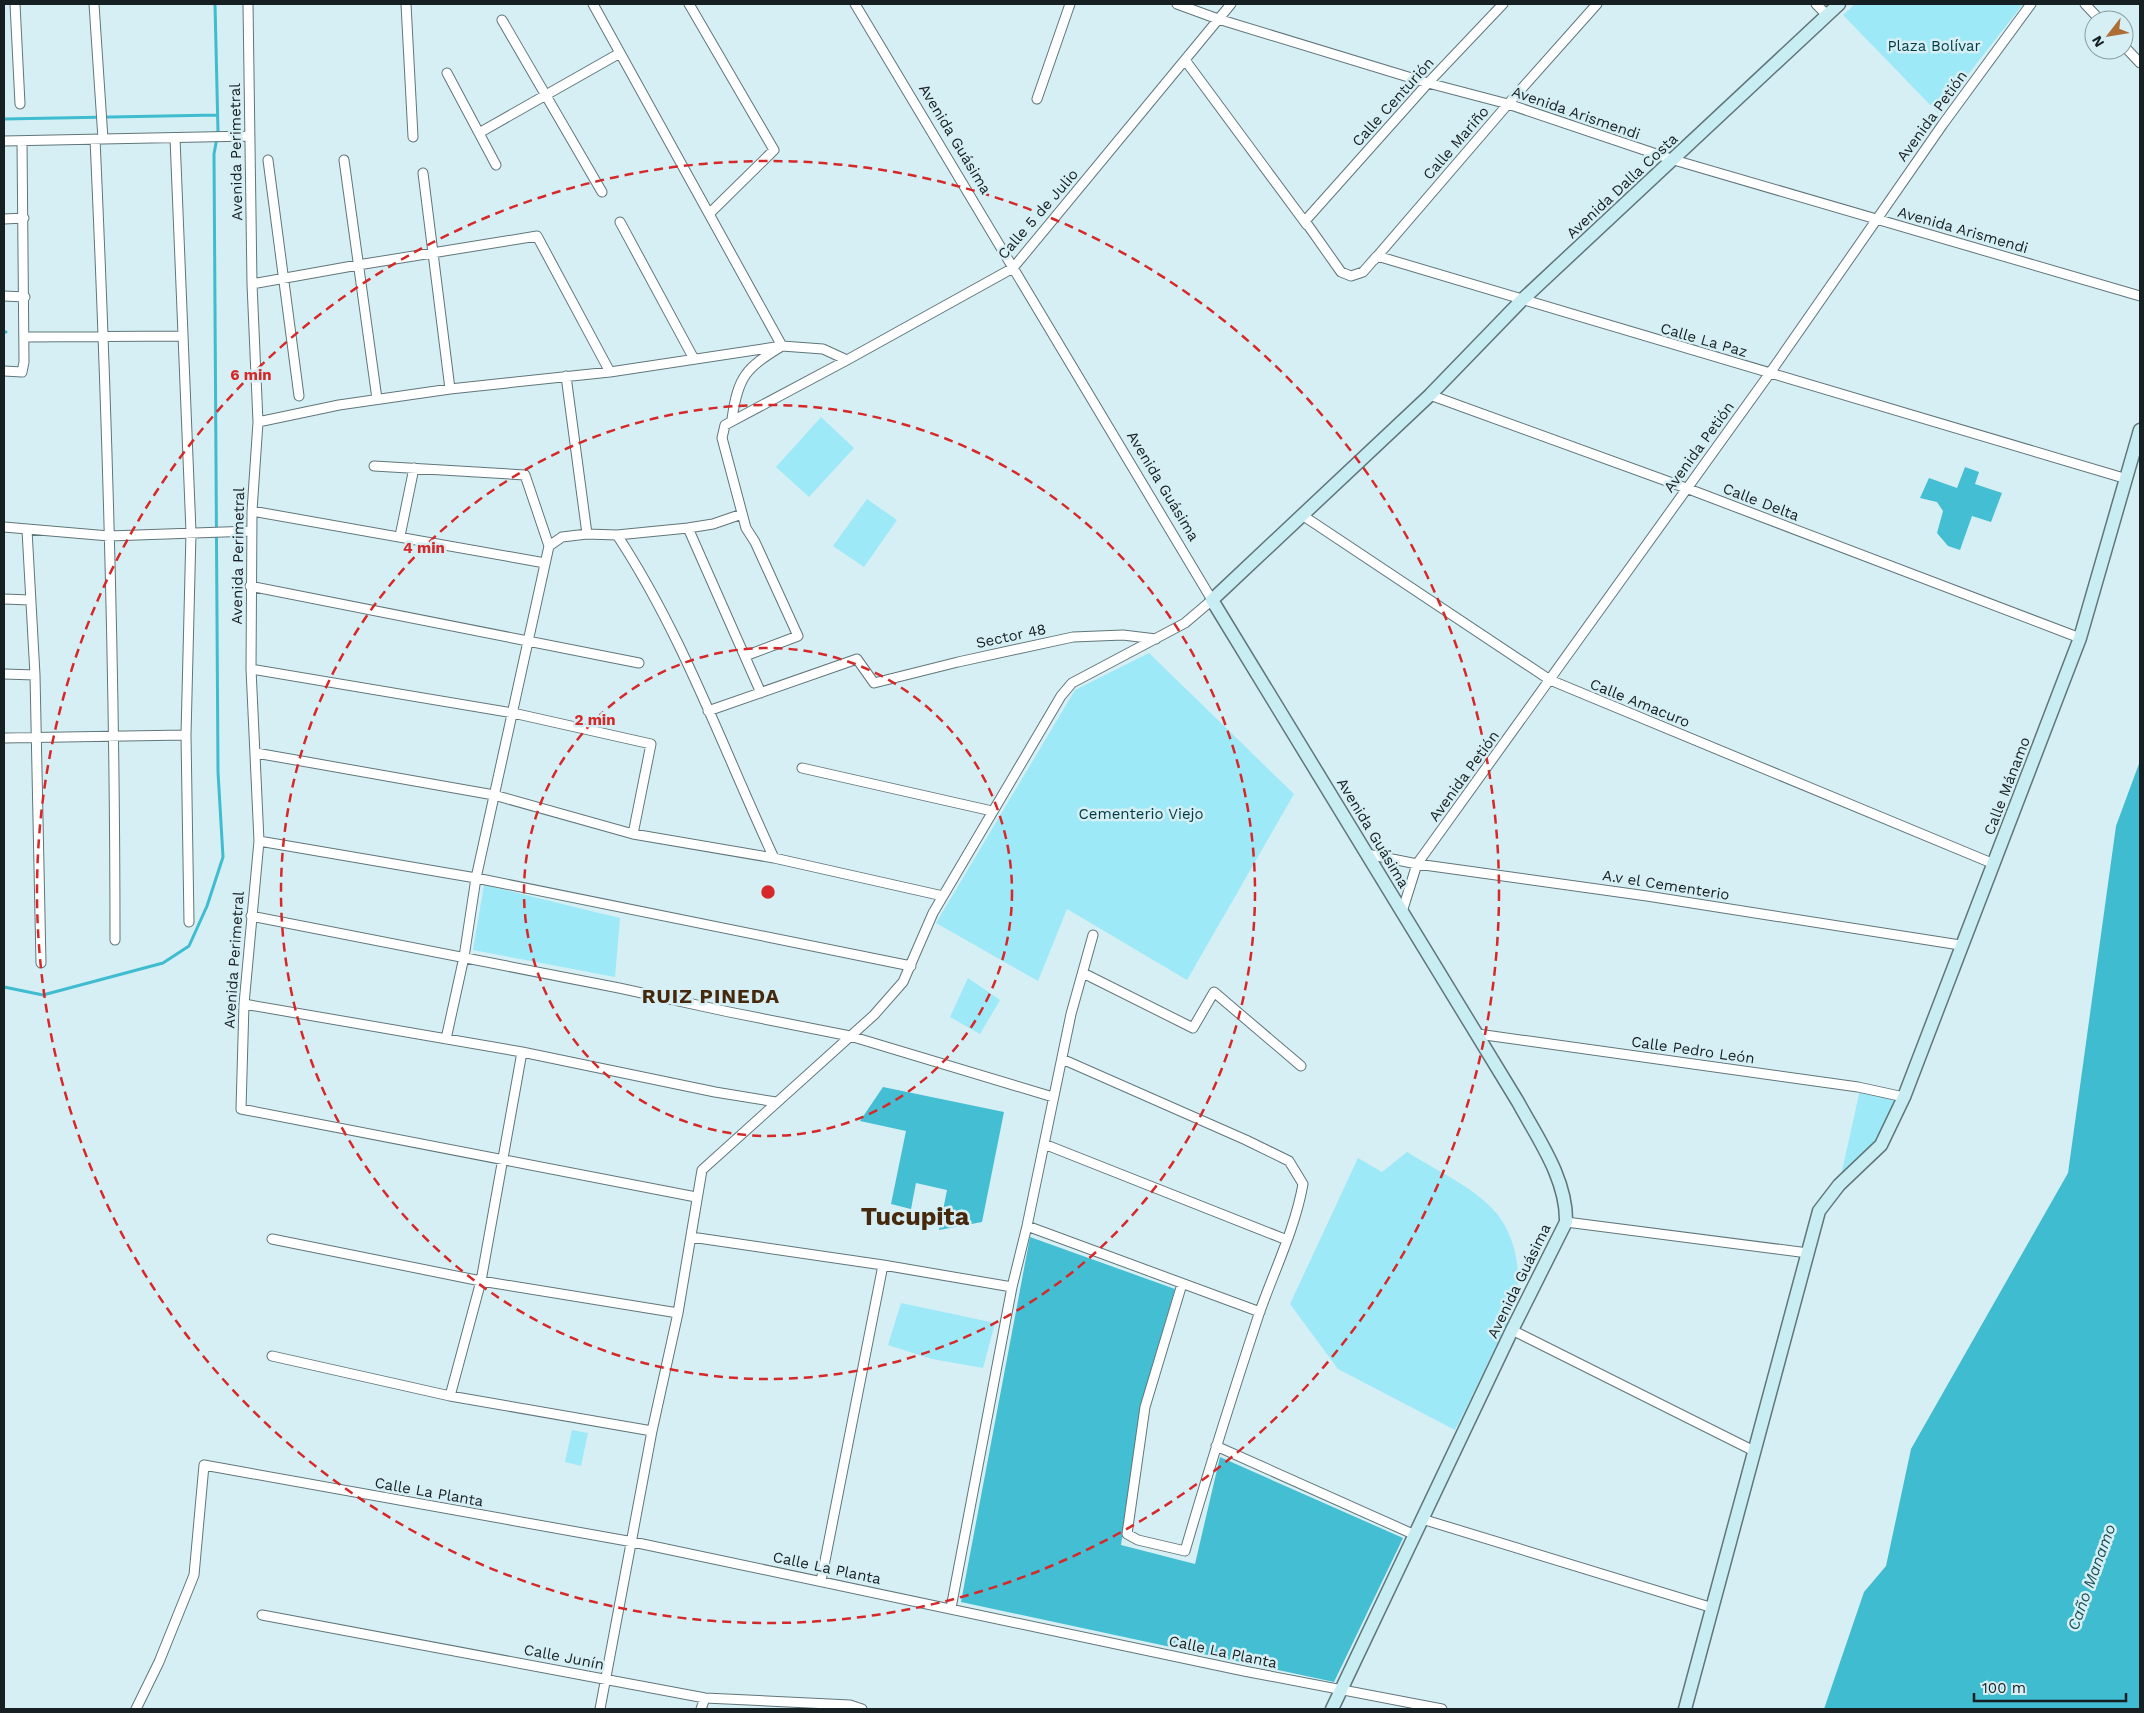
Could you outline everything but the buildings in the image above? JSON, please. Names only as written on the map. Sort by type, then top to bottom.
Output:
[{"type":"main road","name":"Avenida Dalla Costa","points":[[1212,600],[1430,395],[1522,300],[1839,4]]},
{"type":"main road","name":"Calle Mánamo","points":[[1685,1709],[1819,1211],[1839,1185],[1880,1145],[1904,1097],[1960,945],[1994,864],[2080,638],[2140,430]]},
{"type":"main road","name":"Avenida Guásima","points":[[1212,600],[1478,1034],[1552,1163],[1563,1193],[1566,1209],[1566,1222],[1512,1330],[1332,1709]]},
{"type":"street","points":[[15,4],[20,104]]},
{"type":"street","points":[[94,4],[100,100],[108,536],[115,735],[115,940]]},
{"type":"street","name":"Avenida Perimetral","points":[[248,4],[252,284],[258,422],[252,511],[250,586],[251,669],[259,841],[244,1004],[240,1109],[502,1158]]},
{"type":"street","points":[[406,4],[413,137]]},
{"type":"street","points":[[593,4],[782,346]]},
{"type":"street","points":[[689,4],[774,150],[709,214]]},
{"type":"street","name":"Avenida Guásima","points":[[854,4],[1212,600]]},
{"type":"street","points":[[1037,99],[1070,4]]},
{"type":"street","name":"Avenida Arismendi","points":[[1177,4],[1218,19],[1428,83],[1508,104],[1674,160],[2140,296]]},
{"type":"street","name":"Calle 5 de Julio","points":[[732,419],[847,360],[1013,268],[1231,4]]},
{"type":"street","name":"Calle Centurión","points":[[1305,221],[1428,83],[1503,4]]},
{"type":"street","name":"Calle Mariño","points":[[1377,256],[1597,4]]},
{"type":"street","points":[[1816,4],[1827,15]]},
{"type":"street","name":"Avenida Petión","points":[[1402,912],[1417,864],[1770,373],[1876,218],[2031,4]]},
{"type":"street","points":[[502,20],[602,192]]},
{"type":"street","points":[[479,134],[620,53]]},
{"type":"street","points":[[1185,60],[1341,272],[1351,276],[1363,272],[1377,256]]},
{"type":"street","points":[[447,73],[496,165]]},
{"type":"street","points":[[4,141],[100,137],[250,136]]},
{"type":"street","points":[[175,138],[191,532],[186,735],[189,922]]},
{"type":"street","points":[[4,371],[22,372],[25,298],[22,141]]},
{"type":"street","points":[[268,160],[299,396]]},
{"type":"street","points":[[344,160],[377,399]]},
{"type":"street","points":[[423,173],[450,389]]},
{"type":"street","points":[[4,219],[24,218]]},
{"type":"street","points":[[620,222],[694,359]]},
{"type":"street","points":[[252,284],[537,236],[610,372]]},
{"type":"street","name":"Calle La Paz","points":[[1377,256],[1663,343],[2127,479]]},
{"type":"street","points":[[4,296],[25,298]]},
{"type":"street","points":[[24,337],[184,336]]},
{"type":"street","points":[[745,656],[798,636],[755,542],[746,528],[722,438],[724,425],[732,419],[735,396],[745,374],[763,357],[782,346]]},
{"type":"street","points":[[258,422],[377,399],[450,389],[610,372],[782,346],[823,349],[847,360]]},
{"type":"street","points":[[566,376],[587,534]]},
{"type":"street","name":"Calle Delta","points":[[1430,395],[1686,488],[2080,638]]},
{"type":"street","points":[[374,466],[525,475],[549,546],[476,878],[464,957],[446,1039]]},
{"type":"street","points":[[400,536],[414,468]]},
{"type":"street","points":[[252,511],[545,562]]},
{"type":"street","points":[[549,546],[562,537],[688,528],[713,524],[742,514]]},
{"type":"street","name":"Calle Amacuro","points":[[1302,516],[1550,680],[1994,864]]},
{"type":"street","points":[[4,527],[108,536],[252,531]]},
{"type":"street","points":[[688,528],[761,693],[708,711]]},
{"type":"street","points":[[27,530],[35,675],[41,963]]},
{"type":"street","points":[[617,534],[636,563],[680,646],[774,858]]},
{"type":"street","points":[[250,586],[640,663]]},
{"type":"street","points":[[4,599],[30,600]]},
{"type":"street","points":[[600,1709],[633,1542],[652,1431],[678,1313],[702,1170],[850,1036],[890,998],[903,982],[933,913],[1061,696],[1072,683],[1185,623],[1212,600]]},
{"type":"street","name":"Sector 48","points":[[761,693],[857,659],[874,684],[958,662],[1073,637],[1122,635],[1156,639]]},
{"type":"street","points":[[251,669],[513,713],[651,744],[633,834]]},
{"type":"street","points":[[4,674],[35,675]]},
{"type":"street","points":[[4,738],[186,735]]},
{"type":"street","points":[[256,753],[494,795],[633,834],[774,858],[943,896]]},
{"type":"street","points":[[802,768],[992,812]]},
{"type":"street","points":[[259,841],[476,878],[911,966]]},
{"type":"street","name":"A.v el Cementerio","points":[[1367,854],[1417,864],[1647,896],[1960,945]]},
{"type":"street","points":[[251,916],[464,957],[850,1036],[1053,1097]]},
{"type":"street","points":[[951,1608],[1012,1287],[1027,1226],[1071,1014],[1093,935]]},
{"type":"street","points":[[1083,973],[1193,1028],[1214,992],[1301,1066]]},
{"type":"street","points":[[244,1004],[522,1052],[715,1092],[776,1102]]},
{"type":"street","name":"Calle Pedro León","points":[[1478,1034],[1858,1087],[1904,1097]]},
{"type":"street","points":[[450,1396],[481,1281],[522,1052]]},
{"type":"street","points":[[1062,1060],[1246,1140],[1289,1161],[1303,1184],[1298,1209],[1260,1312],[1216,1446],[1185,1551],[1138,1540],[1127,1534],[1145,1407],[1182,1284]]},
{"type":"street","points":[[1044,1144],[1287,1240]]},
{"type":"street","points":[[502,1158],[696,1197]]},
{"type":"street","points":[[1566,1222],[1808,1253]]},
{"type":"street","points":[[1027,1226],[1260,1312]]},
{"type":"street","points":[[691,1238],[883,1265],[1012,1287]]},
{"type":"street","points":[[272,1239],[481,1281],[678,1313]]},
{"type":"street","points":[[821,1581],[883,1265]]},
{"type":"street","points":[[1512,1330],[1754,1451]]},
{"type":"street","points":[[272,1356],[450,1396],[652,1431]]},
{"type":"street","points":[[1216,1446],[1414,1534]]},
{"type":"street","name":"Calle La Planta","points":[[136,1709],[159,1662],[194,1575],[204,1465],[633,1542],[1244,1671],[1442,1709]]},
{"type":"street","points":[[1422,1519],[1713,1608]]},
{"type":"street","name":"Calle Junín","points":[[262,1615],[704,1698],[862,1709]]},
{"type":"street","points":[[701,1709],[704,1698]]},
{"type":"green space","name":"Plaza Bolívar","points":[[1855,4],[2023,4],[1938,113],[1843,15]]},
{"type":"green space","points":[[821,417],[854,448],[809,497],[776,467]]},
{"type":"green space","points":[[867,499],[897,520],[864,567],[833,546]]},
{"type":"green space","name":"Cementerio Viejo","points":[[1149,653],[1294,794],[1187,980],[1067,909],[1038,981],[936,923],[1075,690]]},
{"type":"green space","points":[[484,885],[620,918],[615,977],[473,950]]},
{"type":"green space","points":[[968,978],[1000,1000],[980,1034],[950,1017]]},
{"type":"green space","points":[[1860,1090],[1904,1097],[1881,1145],[1839,1184]]},
{"type":"green space","points":[[1407,1152],[1455,1180],[1489,1205],[1503,1222],[1511,1238],[1516,1256],[1518,1283],[1512,1311],[1455,1430],[1338,1369],[1290,1304],[1358,1158],[1382,1172]]},
{"type":"green space","points":[[901,1303],[995,1323],[983,1368],[932,1359],[888,1345]]},
{"type":"green space","points":[[572,1430],[588,1433],[581,1466],[565,1462]]},
{"type":"shaded area","points":[[1965,467],[1979,472],[1975,484],[2002,493],[1991,522],[1972,516],[1960,550],[1948,546],[1937,533],[1943,511],[1937,502],[1920,498],[1929,478],[1957,488]]},
{"type":"shaded area","points":[[883,1087],[1004,1112],[982,1222],[939,1230],[947,1190],[916,1183],[911,1209],[891,1204],[906,1131],[860,1121]]},
{"type":"shaded area","points":[[1030,1237],[1175,1289],[1141,1404],[1121,1545],[1195,1564],[1220,1457],[1403,1538],[1334,1682],[961,1602]]},
{"type":"water","name":"Caño Manamo","points":[[2140,761],[2140,1709],[1824,1709],[1864,1592],[1886,1566],[1911,1449],[2068,1173],[2116,826]]},
{"type":"waterway","points":[[4,987],[43,995],[163,963],[189,946],[207,906],[223,857],[218,772],[214,154],[218,132],[215,4]]},
{"type":"waterway","points":[[4,119],[217,115]]},
{"type":"district","name":"RUIZ PINEDA","points":[[711,996]]},
{"type":"district","name":"Tucupita","points":[[915,1216]]}]
